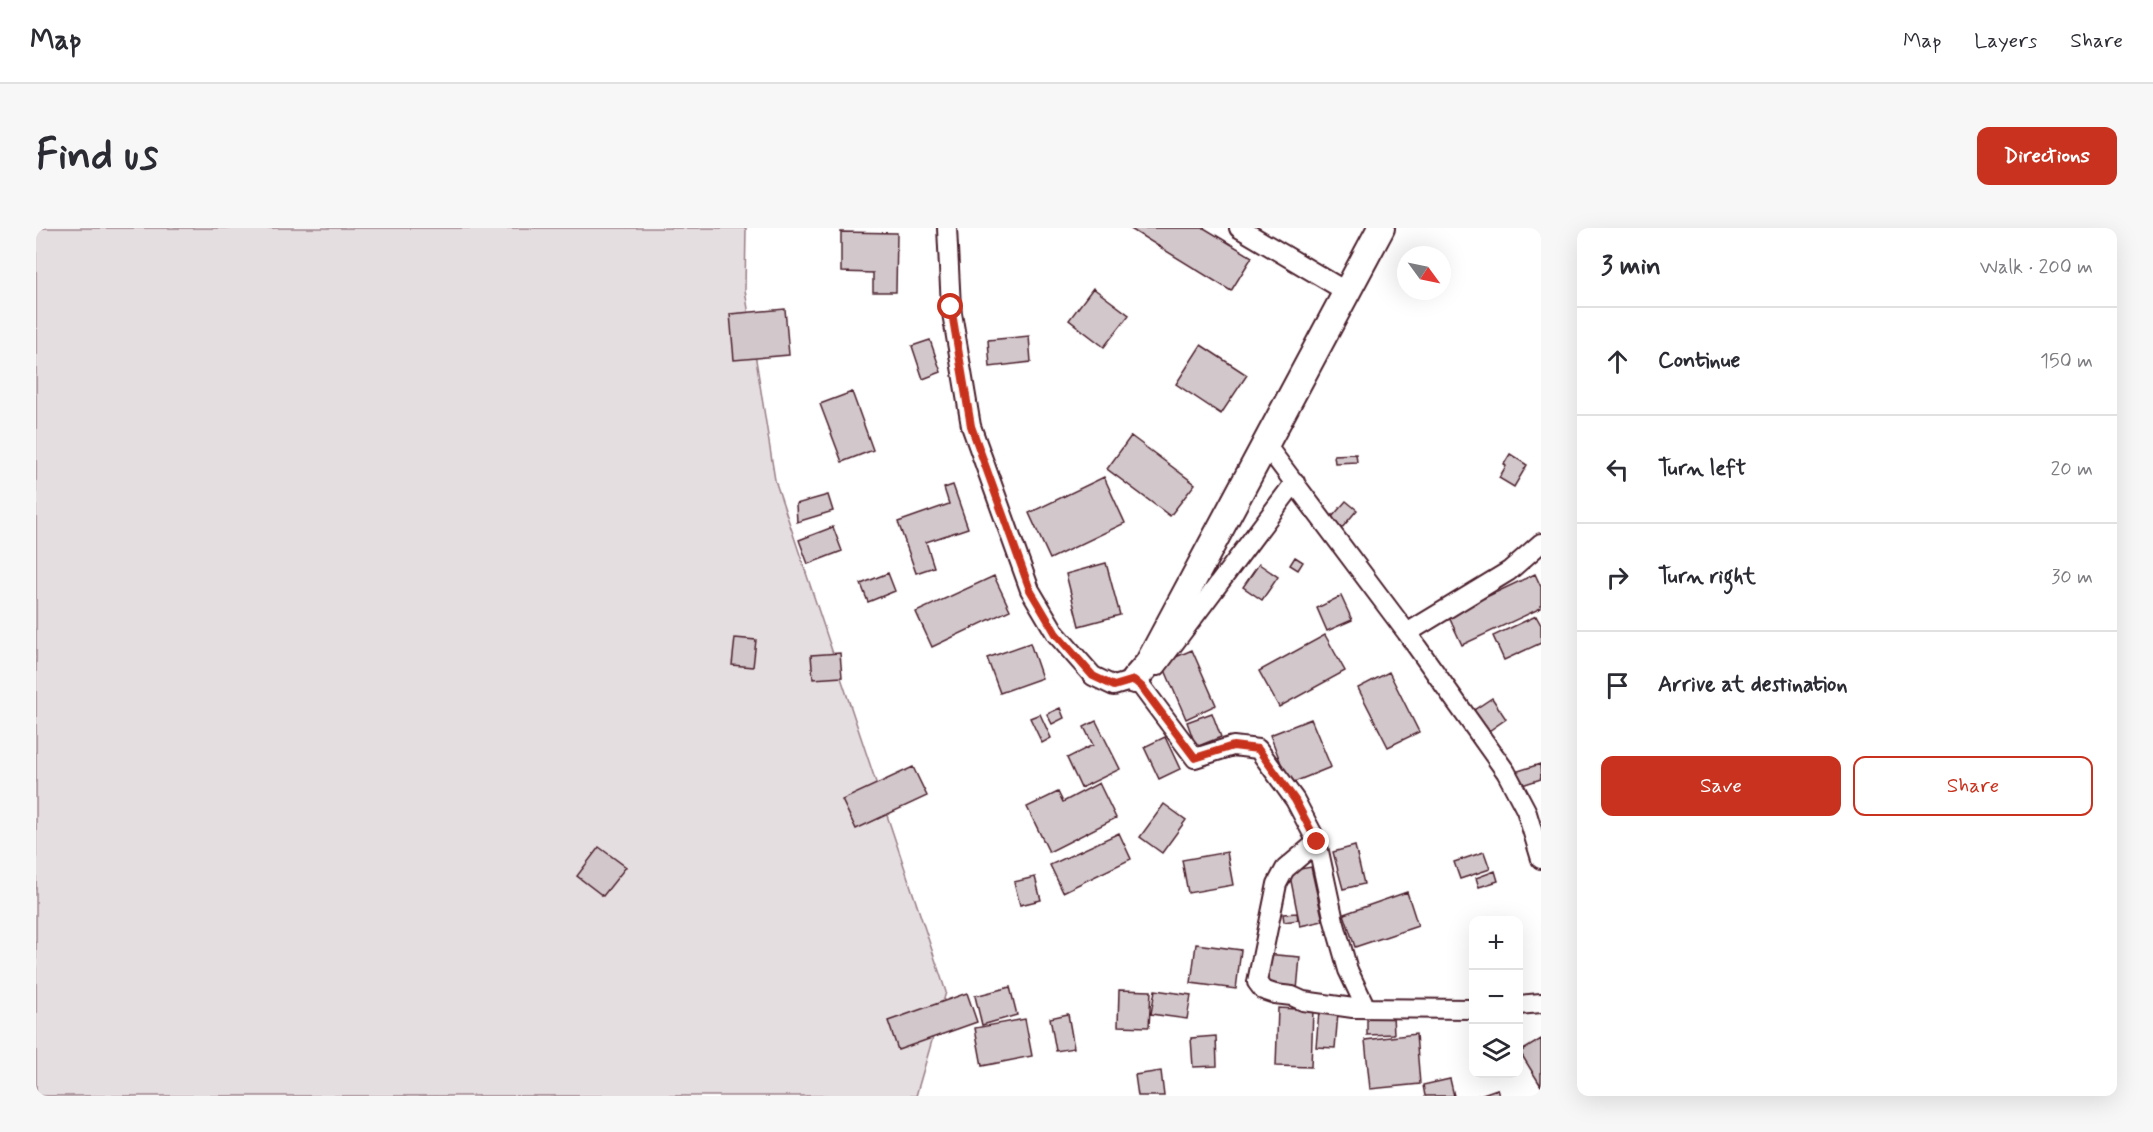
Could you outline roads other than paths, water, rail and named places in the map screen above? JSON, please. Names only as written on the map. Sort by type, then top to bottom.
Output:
[{"type":"street","points":[[947,228],[951,307],[971,426],[1030,590],[1056,634],[1093,676],[1114,686],[1138,683],[1295,482]]},
{"type":"street","points":[[1239,228],[1347,292]]},
{"type":"street","points":[[1138,683],[1381,228]]},
{"type":"street","points":[[1266,445],[1407,633],[1506,772],[1526,810],[1541,859]]},
{"type":"street","points":[[1407,633],[1509,571],[1541,543]]},
{"type":"street","points":[[1138,683],[1195,758],[1233,746],[1258,749],[1295,800],[1317,842],[1334,921],[1348,970],[1366,1008]]},
{"type":"street","points":[[1317,842],[1285,869],[1277,884],[1257,982],[1263,990],[1292,996],[1303,1001],[1366,1008],[1469,1009]]},
{"type":"street","points":[[1523,1005],[1541,1003]]}]
